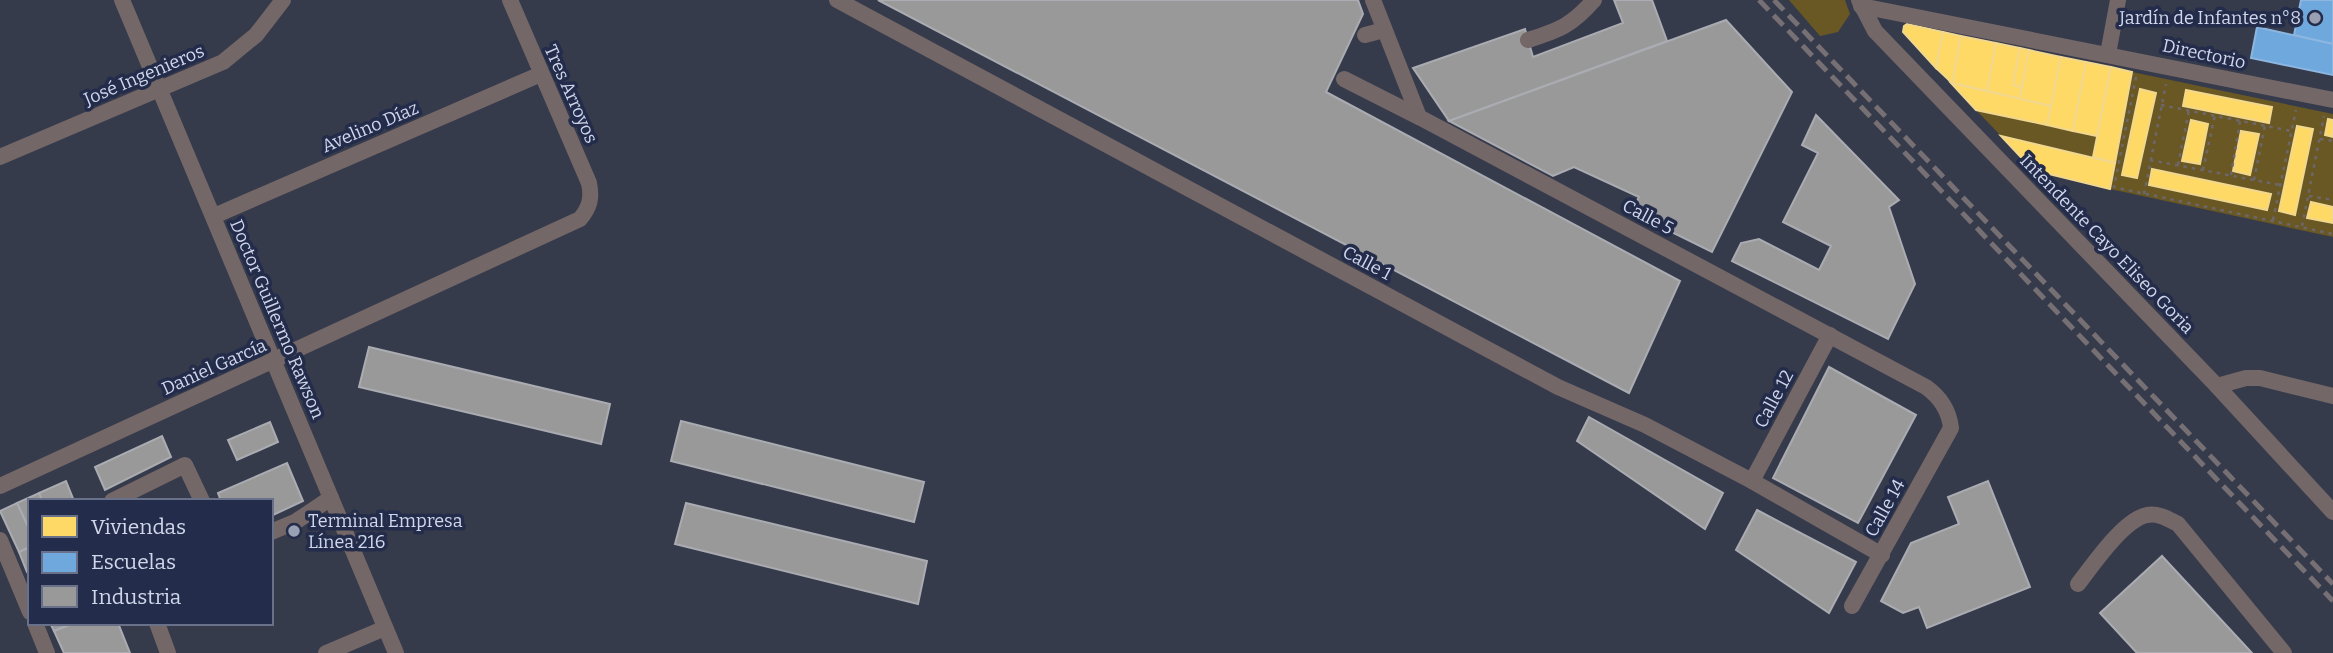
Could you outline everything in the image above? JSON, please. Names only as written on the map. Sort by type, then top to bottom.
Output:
[{"type":"street","name":"Doctor Guillermo Rawson","points":[[122,0],[396,653]]},
{"type":"street","name":"José Ingenieros","points":[[0,157],[223,62],[256,35],[283,0]]},
{"type":"street","name":"Tres Arroyos","points":[[510,0],[589,183],[592,195],[590,205]]},
{"type":"street","name":"Calle 1","points":[[837,0],[1558,387],[1645,425],[1752,481],[1882,555]]},
{"type":"street","points":[[1373,0],[1419,117]]},
{"type":"street","points":[[1528,40],[1566,26],[1577,19],[1594,0]]},
{"type":"street","points":[[2108,54],[2118,0]]},
{"type":"street","name":"Directorio","points":[[1860,3],[2330,100]]},
{"type":"street","name":"Intendente Cayo Eliseo Goria","points":[[1860,3],[1875,31],[2217,386],[2333,512]]},
{"type":"street","points":[[1365,35],[1384,30]]},
{"type":"street","name":"Avelino Díaz","points":[[214,216],[541,74]]},
{"type":"street","name":"Calle 5","points":[[1343,79],[1926,387],[1938,396],[1950,418],[1951,428]]},
{"type":"street","name":"Daniel García","points":[[0,486],[580,219],[590,205]]},
{"type":"street","name":"Calle 12","points":[[1752,481],[1830,335]]},
{"type":"street","points":[[2217,386],[2246,378],[2260,378],[2333,396]]},
{"type":"street","name":"Calle 14","points":[[1852,607],[1951,428]]},
{"type":"street","points":[[116,499],[186,465],[201,499]]},
{"type":"street","points":[[273,531],[295,522],[331,498]]},
{"type":"street","points":[[2078,584],[2129,524],[2147,515],[2163,516],[2178,524],[2284,653]]},
{"type":"street","points":[[0,540],[28,609]]},
{"type":"street","points":[[35,625],[47,653]]},
{"type":"street","points":[[158,625],[168,653]]},
{"type":"street","points":[[326,653],[385,628]]},
{"type":"path","points":[[2139,60],[2114,187],[2333,234]]},
{"type":"path","points":[[2144,194],[2170,67]]},
{"type":"path","points":[[2273,221],[2300,93]]},
{"type":"path","points":[[2302,227],[2330,100]]},
{"type":"path","points":[[2161,104],[2291,131]]},
{"type":"path","points":[[2178,165],[2189,110]]},
{"type":"path","points":[[2203,170],[2215,115]]},
{"type":"path","points":[[2231,175],[2241,121]]},
{"type":"path","points":[[2254,180],[2265,125]]},
{"type":"path","points":[[2320,139],[2333,141]]},
{"type":"path","points":[[2150,160],[2280,185]]},
{"type":"path","points":[[2308,196],[2333,200]]},
{"type":"shaded area","points":[[1789,0],[1845,0],[1850,14],[1838,32],[1820,36]]},
{"type":"shaded area","points":[[2132,72],[2333,114],[2333,120],[2328,119],[2333,137],[2333,207],[2311,202],[2308,218],[2333,223],[2333,237],[2110,189]],"holes":[[[2140,90],[2156,93],[2137,178],[2122,174]],[[2186,90],[2272,107],[2269,123]],[[2191,120],[2208,124],[2183,161]],[[2298,126],[2313,130],[2294,215],[2279,211]],[[2241,131],[2258,134],[2250,174],[2233,171]],[[2152,170],[2270,195],[2267,210],[2149,185]]]},
{"type":"shaded area","points":[[1976,110],[2097,136],[2093,157],[2001,136]]},
{"type":"building: Viviendas","points":[[1907,24],[1943,32],[1936,68],[1903,32]]},
{"type":"building: Viviendas","points":[[1943,32],[1961,36],[1952,83],[1936,68]]},
{"type":"building: Viviendas","points":[[1961,36],[1996,43],[1987,91],[1952,83]]},
{"type":"building: Viviendas","points":[[1996,43],[2020,48],[2013,85],[2022,87],[2020,99],[1987,91]]},
{"type":"building: Viviendas","points":[[2020,48],[2029,50],[2022,87],[2013,85]]},
{"type":"building: Viviendas","points":[[2029,50],[2061,57],[2051,106],[2020,99]]},
{"type":"building: Viviendas","points":[[2061,57],[2086,62],[2073,131],[2047,125]]},
{"type":"building: Viviendas","points":[[2086,62],[2111,67],[2097,136],[2073,131]]},
{"type":"building: Viviendas","points":[[2111,67],[2132,72],[2115,163],[2093,157]]},
{"type":"building: Viviendas","points":[[1951,83],[2051,106],[2047,125],[1976,110]]},
{"type":"building: Viviendas","points":[[2140,89],[2156,93],[2137,178],[2122,175]]},
{"type":"building: Viviendas","points":[[2186,90],[2272,107],[2269,123],[2183,106]]},
{"type":"building: Viviendas","points":[[2328,119],[2333,120],[2333,137],[2325,135]]},
{"type":"building: Viviendas","points":[[2191,120],[2208,124],[2200,164],[2182,161]]},
{"type":"building: Viviendas","points":[[2297,126],[2313,129],[2295,215],[2279,211]]},
{"type":"building: Viviendas","points":[[2241,131],[2259,134],[2250,175],[2233,171]]},
{"type":"building: Viviendas","points":[[2001,136],[2115,163],[2110,189],[2033,170]]},
{"type":"building: Viviendas","points":[[2152,169],[2271,194],[2267,210],[2149,185]]},
{"type":"building: Viviendas","points":[[2311,202],[2333,207],[2333,223],[2307,218]]},
{"type":"building: Escuelas","name":"Jardín de Infantes n°8","points":[[2301,0],[2333,0],[2333,44],[2294,35]]},
{"type":"building: Escuelas","points":[[2257,27],[2333,44],[2333,75],[2251,58]]},
{"type":"building: Industria","points":[[878,0],[1358,0],[1363,14],[1326,92],[1680,281],[1629,393]]},
{"type":"building: Industria","points":[[1614,0],[1652,0],[1667,41],[1449,121],[1413,68],[1525,29],[1533,57],[1623,23]]},
{"type":"building: Industria","points":[[1726,20],[1792,92],[1712,252],[1631,212],[1639,197],[1574,167],[1553,176],[1449,121]]},
{"type":"building: Industria","points":[[1816,115],[1899,200],[1889,207],[1915,284],[1888,339],[1732,261],[1741,243],[1759,239],[1819,270],[1831,246],[1783,222],[1818,153],[1802,145]]},
{"type":"building: Industria","points":[[369,347],[610,404],[601,444],[359,387]]},
{"type":"building: Industria","points":[[1829,367],[1916,415],[1858,523],[1773,478]]},
{"type":"building: Industria","points":[[1589,417],[1723,493],[1705,529],[1577,441]]},
{"type":"building: Industria","points":[[681,421],[924,482],[914,522],[671,461]]},
{"type":"building: Industria","points":[[270,422],[278,442],[237,460],[228,440]]},
{"type":"building: Industria","points":[[162,436],[171,457],[105,490],[95,467]]},
{"type":"building: Industria","points":[[287,463],[303,501],[273,515],[273,499],[220,499],[218,493]]},
{"type":"building: Industria","points":[[66,481],[73,499],[41,499],[39,493]]},
{"type":"building: Industria","points":[[1988,481],[2030,587],[1927,628],[1919,607],[1903,613],[1881,601],[1911,543],[1959,524],[1948,497]]},
{"type":"building: Industria","points":[[39,493],[41,499],[28,499],[28,527],[17,503]]},
{"type":"building: Industria","points":[[17,503],[28,527],[28,548],[19,552],[0,511]]},
{"type":"building: Industria","points":[[686,503],[927,561],[918,604],[675,544]]},
{"type":"building: Industria","points":[[1757,510],[1856,562],[1829,613],[1736,550]]},
{"type":"building: Industria","points":[[28,548],[28,572],[27,572],[19,552]]},
{"type":"building: Industria","points":[[2162,556],[2252,653],[2137,653],[2100,613]]},
{"type":"building: Industria","points":[[51,625],[69,625],[54,631]]},
{"type":"building: Industria","points":[[69,625],[119,625],[130,653],[64,653],[54,631]]},
{"type":"railway","points":[[1759,0],[2333,601]]},
{"type":"railway","points":[[1774,0],[2333,584]]},
{"type":"place","name":"Jardín de Infantes n°8","points":[[2315,18]]},
{"type":"place","name":"Terminal Empresa Línea 216","points":[[294,531]]}]
